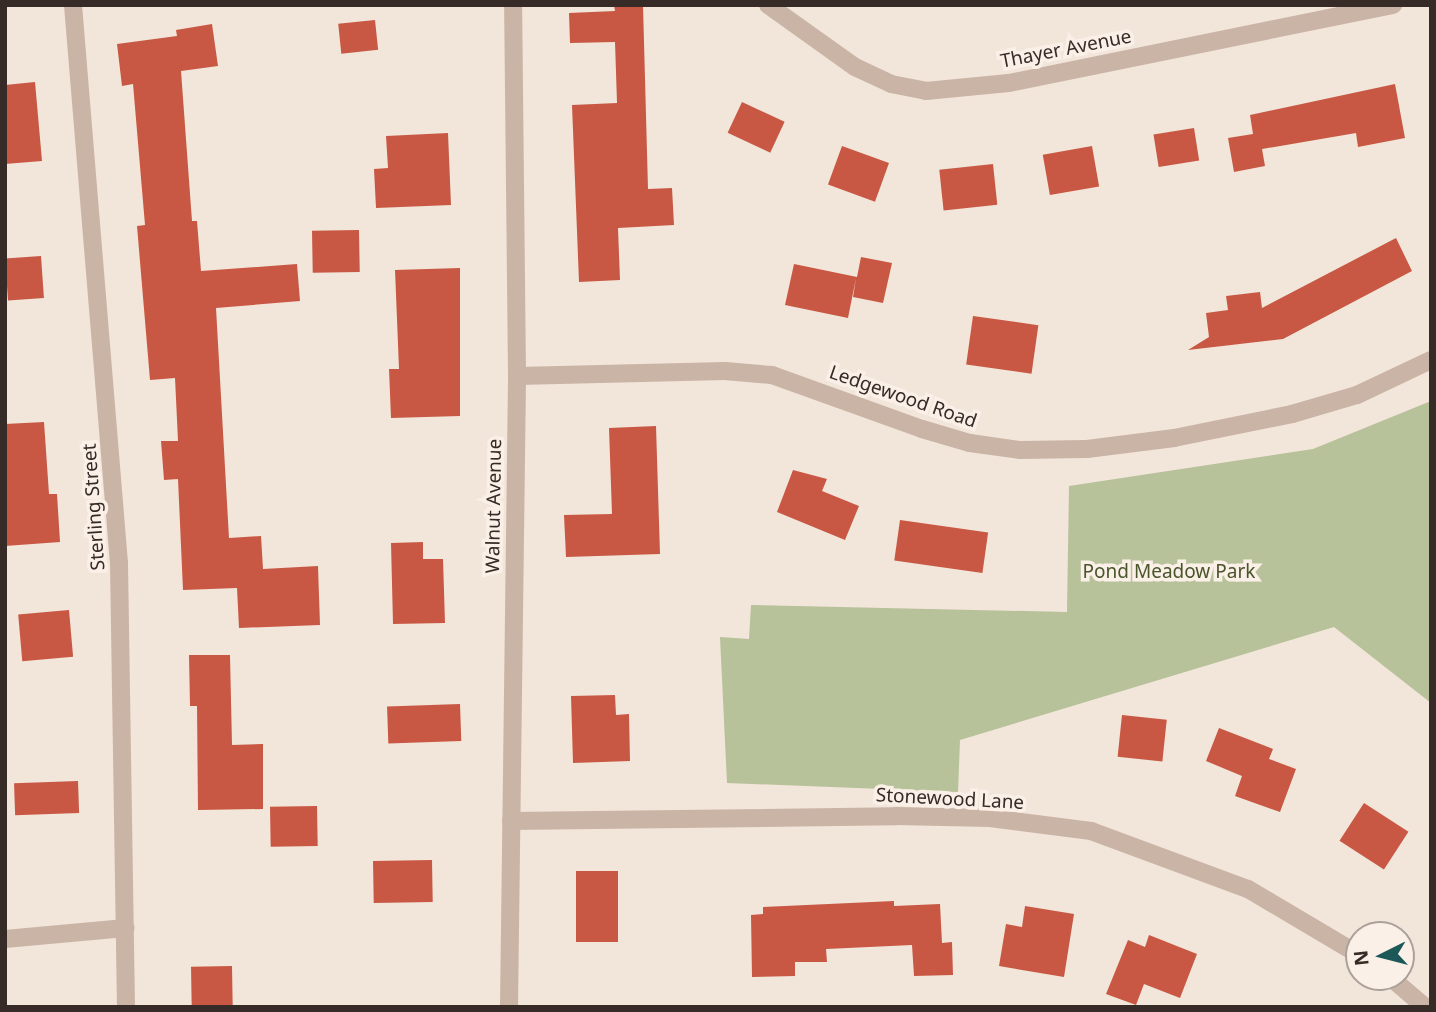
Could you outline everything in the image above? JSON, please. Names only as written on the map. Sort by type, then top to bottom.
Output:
[{"type":"street","name":"Sterling Street","points":[[74,5],[119,563],[126,1007]]},
{"type":"street","name":"Walnut Avenue","points":[[509,1007],[517,376],[513,5]]},
{"type":"street","name":"Thayer Avenue","points":[[768,5],[855,67],[891,84],[926,91],[1009,83],[1392,5]]},
{"type":"street","name":"Ledgewood Road","points":[[517,376],[725,371],[772,375],[922,429],[970,443],[1020,450],[1124,444],[1292,414],[1357,395],[1431,360]]},
{"type":"street","name":"Stonewood Lane","points":[[511,821],[909,816],[990,818],[1091,831],[1248,889],[1345,947]]},
{"type":"street","points":[[5,939],[126,928]]},
{"type":"street","points":[[1406,991],[1424,1007]]},
{"type":"green space","name":"Pond Meadow Park","points":[[1431,401],[1431,703],[1334,627],[960,740],[958,792],[727,783],[720,637],[749,639],[751,605],[1067,612],[1069,486],[1313,449]]},
{"type":"building","points":[[614,5],[643,5],[648,189],[672,188],[674,225],[618,228],[620,280],[579,282],[572,105],[617,103],[615,42],[570,43],[569,13],[615,11]]},
{"type":"building","points":[[375,20],[378,50],[341,54],[338,24]]},
{"type":"building","points":[[212,24],[218,66],[181,71],[192,221],[197,221],[201,271],[297,264],[300,301],[216,308],[229,538],[261,536],[263,569],[318,566],[320,625],[239,628],[237,588],[183,590],[178,479],[164,480],[161,441],[178,441],[175,378],[150,380],[137,226],[145,225],[133,84],[122,86],[117,44],[177,36],[176,30]]},
{"type":"building","points":[[35,82],[42,161],[5,164],[5,85]]},
{"type":"building","points":[[1395,84],[1405,138],[1358,147],[1356,133],[1262,149],[1265,166],[1234,172],[1228,138],[1253,134],[1250,115]]},
{"type":"building","points":[[742,102],[785,122],[770,153],[728,133]]},
{"type":"building","points":[[1194,128],[1199,161],[1159,167],[1154,134]]},
{"type":"building","points":[[448,133],[451,205],[376,208],[374,169],[388,168],[386,136]]},
{"type":"building","points":[[842,146],[889,163],[875,202],[828,185]]},
{"type":"building","points":[[1092,146],[1099,186],[1050,195],[1043,155]]},
{"type":"building","points":[[993,164],[997,205],[944,210],[939,170]]},
{"type":"building","points":[[359,230],[360,272],[313,273],[312,231]]},
{"type":"building","points":[[1396,238],[1412,271],[1283,339],[1188,350],[1209,337],[1206,313],[1228,310],[1226,296],[1260,292],[1262,308]]},
{"type":"building","points":[[41,256],[44,298],[8,300],[5,259]]},
{"type":"building","points":[[861,257],[892,263],[883,303],[853,297],[856,278],[848,318],[785,305],[794,264],[857,277]]},
{"type":"building","points":[[460,268],[460,416],[391,418],[389,369],[399,369],[395,270]]},
{"type":"building","points":[[973,316],[1038,325],[1032,374],[966,365]]},
{"type":"building","points":[[44,422],[49,494],[57,494],[60,542],[5,546],[5,424]]},
{"type":"building","points":[[656,426],[660,554],[566,557],[564,515],[612,514],[609,428]]},
{"type":"building","points":[[793,470],[827,479],[822,491],[859,506],[845,540],[777,512]]},
{"type":"building","points":[[900,520],[988,532],[982,573],[894,561]]},
{"type":"building","points":[[423,542],[423,559],[443,559],[445,623],[393,624],[391,543]]},
{"type":"building","points":[[69,610],[73,657],[22,661],[18,614]]},
{"type":"building","points":[[189,655],[230,655],[232,745],[263,744],[263,809],[198,810],[197,706],[190,706]]},
{"type":"building","points":[[615,695],[616,715],[629,714],[630,761],[573,763],[571,696]]},
{"type":"building","points":[[460,704],[461,741],[388,744],[387,707]]},
{"type":"building","points":[[1122,715],[1167,720],[1162,761],[1118,757]]},
{"type":"building","points":[[1219,728],[1273,749],[1269,759],[1296,769],[1280,812],[1235,796],[1242,776],[1206,761]]},
{"type":"building","points":[[78,781],[79,813],[15,815],[14,783]]},
{"type":"building","points":[[1364,803],[1408,832],[1384,870],[1339,841]]},
{"type":"building","points":[[317,806],[318,846],[271,847],[270,807]]},
{"type":"building","points":[[432,860],[433,902],[374,903],[373,861]]},
{"type":"building","points":[[576,871],[618,871],[618,942],[576,942]]},
{"type":"building","points":[[894,901],[894,906],[940,904],[942,943],[952,942],[953,975],[914,976],[912,945],[826,949],[827,962],[795,962],[795,976],[752,977],[751,915],[763,914],[763,907]]},
{"type":"building","points":[[1025,906],[1074,914],[1064,977],[999,966],[1006,924],[1022,927]]},
{"type":"building","points":[[1149,935],[1197,954],[1180,998],[1144,984],[1136,1005],[1106,994],[1128,940],[1145,947]]},
{"type":"building","points":[[232,966],[233,1007],[192,1007],[191,967]]}]
